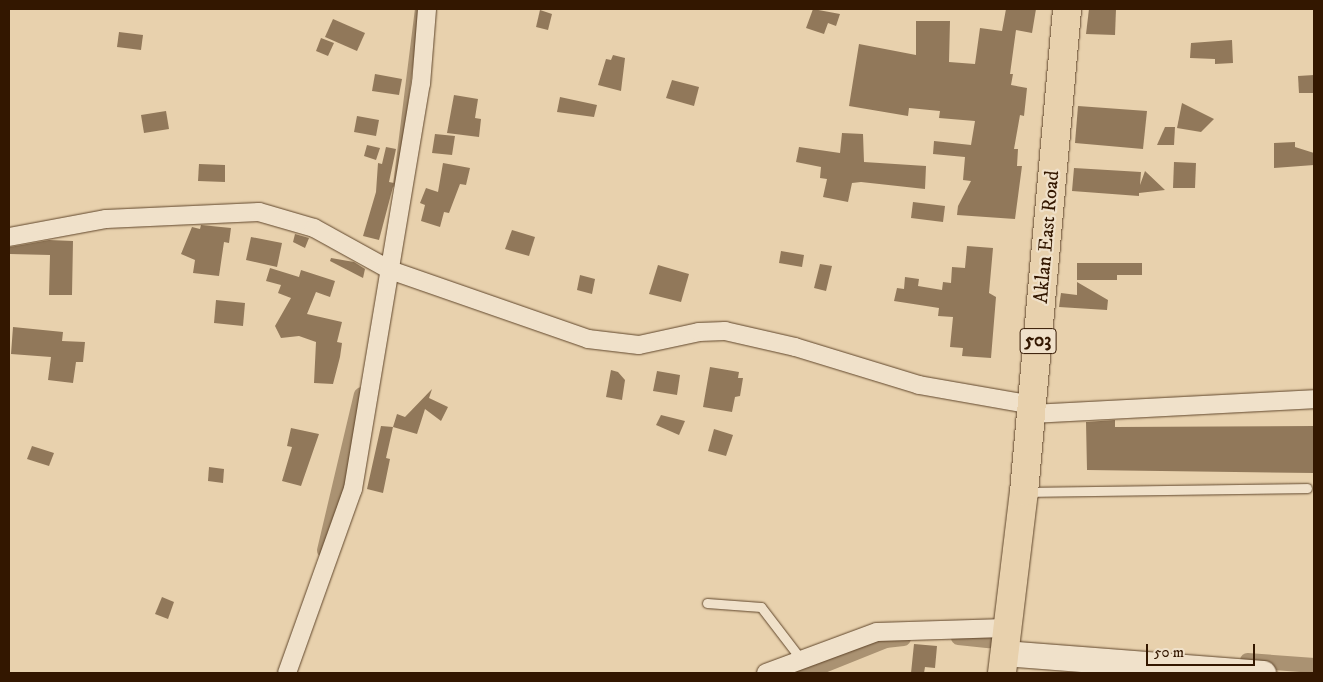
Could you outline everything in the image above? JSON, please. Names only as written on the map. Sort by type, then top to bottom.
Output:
[{"type":"main road","name":"Aklan East Road","points":[[1004,651],[1024,492],[1067,9]]},
{"type":"street","points":[[287,673],[353,489],[421,84],[427,9]]},
{"type":"street","points":[[9,237],[106,218],[260,212],[314,228],[390,270],[588,339],[640,345],[699,332],[725,331],[795,347],[919,384],[1032,410],[1314,399]]},
{"type":"street","points":[[766,673],[800,658],[892,629],[1004,651],[1263,673]]},
{"type":"lane","points":[[1024,492],[1307,488]]},
{"type":"lane","points":[[707,603],[761,607],[800,658]]},
{"type":"building","points":[[813,9],[840,14],[836,26],[828,23],[824,34],[806,28]]},
{"type":"building","points":[[1006,9],[1036,9],[1032,33],[1016,30],[1010,74],[1013,74],[1011,85],[1027,88],[1024,116],[1020,115],[1014,149],[1018,149],[1017,166],[1022,166],[1015,219],[957,215],[958,206],[971,181],[963,180],[965,157],[933,154],[934,141],[971,145],[975,121],[939,118],[940,111],[909,108],[908,116],[849,106],[859,44],[916,55],[916,21],[950,21],[949,62],[975,64],[980,28],[1002,31]]},
{"type":"building","points":[[1089,9],[1116,9],[1115,35],[1086,34]]},
{"type":"building","points":[[540,10],[552,14],[548,30],[536,27]]},
{"type":"building","points":[[333,19],[365,33],[357,51],[325,37]]},
{"type":"building","points":[[119,32],[143,35],[141,50],[117,47]]},
{"type":"building","points":[[321,38],[334,43],[328,56],[316,51]]},
{"type":"building","points":[[1232,40],[1233,63],[1215,64],[1215,59],[1190,58],[1191,43]]},
{"type":"building","points":[[613,55],[625,58],[621,91],[598,85],[606,59],[611,60]]},
{"type":"building","points":[[375,74],[402,79],[399,95],[372,91]]},
{"type":"building","points":[[1314,75],[1314,93],[1299,93],[1298,76]]},
{"type":"building","points":[[672,80],[699,87],[694,106],[666,98]]},
{"type":"building","points":[[454,95],[478,99],[475,118],[481,119],[479,137],[447,133]]},
{"type":"building","points":[[560,97],[597,105],[594,117],[557,112]]},
{"type":"building","points":[[1182,103],[1214,119],[1201,132],[1177,128]]},
{"type":"building","points":[[1078,106],[1147,111],[1143,149],[1075,143]]},
{"type":"building","points":[[166,111],[169,129],[144,133],[141,115]]},
{"type":"building","points":[[357,116],[379,120],[376,136],[354,132]]},
{"type":"building","points":[[1165,127],[1175,127],[1174,145],[1157,145]]},
{"type":"building","points":[[842,133],[863,134],[864,162],[926,166],[925,189],[861,182],[852,183],[848,202],[823,197],[827,179],[820,178],[821,167],[796,162],[799,147],[840,153]]},
{"type":"building","points":[[435,134],[455,136],[452,155],[432,153]]},
{"type":"building","points":[[1295,142],[1295,147],[1314,153],[1314,165],[1274,168],[1274,143]]},
{"type":"building","points":[[367,145],[380,148],[376,160],[364,156]]},
{"type":"building","points":[[386,147],[396,149],[389,182],[394,183],[379,240],[363,236],[376,192],[378,163],[382,164]]},
{"type":"building","points":[[1174,162],[1196,163],[1195,188],[1173,188]]},
{"type":"building","points":[[443,163],[470,168],[466,185],[460,184],[449,213],[444,212],[440,227],[421,221],[425,205],[420,203],[426,188],[438,192]]},
{"type":"building","points":[[199,164],[225,165],[225,182],[198,181]]},
{"type":"building","points":[[1074,168],[1141,172],[1140,185],[1145,171],[1165,190],[1139,193],[1139,196],[1072,191]]},
{"type":"building","points":[[913,202],[945,206],[943,222],[911,218]]},
{"type":"building","points":[[201,225],[231,228],[229,243],[224,242],[219,276],[193,273],[195,260],[181,254],[192,227],[200,229]]},
{"type":"building","points":[[512,230],[535,237],[529,256],[505,249]]},
{"type":"building","points":[[295,234],[309,238],[305,248],[293,242]]},
{"type":"building","points":[[251,237],[282,243],[277,267],[246,260]]},
{"type":"building","points":[[49,240],[73,241],[72,295],[49,295],[50,255],[10,254],[10,247]]},
{"type":"building","points":[[967,246],[993,248],[989,293],[996,297],[991,358],[962,356],[963,348],[950,347],[953,317],[938,316],[939,308],[894,301],[897,288],[904,289],[905,277],[919,279],[918,286],[942,290],[943,282],[951,283],[952,267],[965,268]]},
{"type":"building","points":[[781,251],[804,255],[802,267],[779,263]]},
{"type":"building","points":[[331,258],[354,262],[365,269],[363,278],[330,261]]},
{"type":"building","points":[[1077,263],[1142,263],[1142,275],[1117,275],[1117,280],[1077,280]]},
{"type":"building","points":[[820,264],[832,266],[826,291],[814,288]]},
{"type":"building","points":[[658,265],[689,274],[681,302],[649,294]]},
{"type":"building","points":[[270,268],[299,277],[301,270],[335,281],[330,297],[316,292],[307,314],[342,322],[337,342],[342,343],[340,357],[333,384],[314,383],[316,342],[299,336],[281,338],[275,326],[291,298],[278,293],[281,285],[266,281]]},
{"type":"building","points":[[580,275],[595,279],[592,294],[577,290]]},
{"type":"building","points":[[1077,282],[1108,300],[1107,310],[1059,307],[1061,293],[1077,295]]},
{"type":"building","points":[[216,300],[245,303],[243,326],[214,323]]},
{"type":"building","points":[[13,327],[63,332],[62,341],[85,342],[83,362],[76,362],[73,383],[48,380],[51,357],[11,354]]},
{"type":"building","points":[[710,367],[739,372],[738,378],[743,378],[740,396],[735,397],[732,412],[703,407]]},
{"type":"building","points":[[611,370],[618,372],[625,380],[622,400],[606,397]]},
{"type":"building","points":[[657,371],[680,375],[677,395],[653,391]]},
{"type":"building","points":[[432,389],[429,398],[448,407],[441,421],[425,409],[417,434],[393,427],[397,414],[405,417]]},
{"type":"building","points":[[661,415],[685,421],[679,435],[656,425]]},
{"type":"building","points":[[1115,420],[1115,427],[1314,426],[1314,473],[1087,470],[1086,422]]},
{"type":"building","points":[[381,426],[393,427],[386,458],[390,459],[383,493],[367,489]]},
{"type":"building","points":[[291,428],[319,434],[301,486],[282,481],[292,447],[287,446]]},
{"type":"building","points":[[714,429],[733,435],[726,456],[708,451]]},
{"type":"building","points":[[32,446],[54,453],[49,466],[27,459]]},
{"type":"building","points":[[209,467],[224,469],[223,483],[208,481]]},
{"type":"building","points":[[162,597],[174,602],[168,619],[155,614]]},
{"type":"building","points":[[914,644],[937,646],[935,668],[925,667],[924,673],[911,673]]},
{"type":"waterway","points":[[395,185],[417,9]]},
{"type":"waterway","points":[[324,550],[361,394]]},
{"type":"waterway","points":[[958,637],[989,640]]},
{"type":"waterway","points":[[803,673],[885,640],[903,638]]},
{"type":"waterway","points":[[1247,660],[1314,665]]}]
